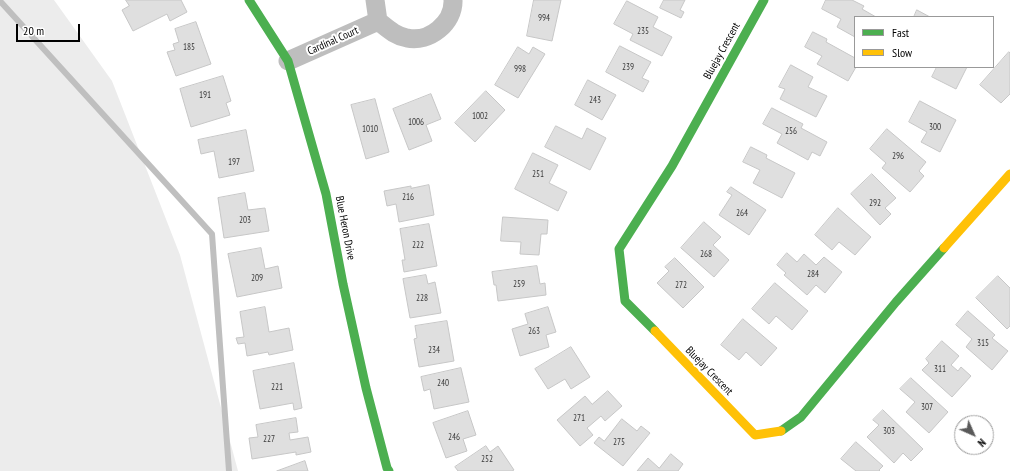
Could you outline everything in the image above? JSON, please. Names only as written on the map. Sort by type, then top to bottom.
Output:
[{"type":"street","name":"Blue Heron Drive","points":[[249,0],[288,60],[326,194],[343,284],[366,388],[389,471]]},
{"type":"street","points":[[375,0],[378,21],[396,35],[408,38],[420,38],[432,34],[442,27],[450,17],[453,0]]},
{"type":"street","name":"Bluejay Crescent","points":[[764,0],[672,166],[619,249],[625,301],[755,435],[782,431],[801,417],[896,302],[1010,174]]},
{"type":"street","name":"Cardinal Court","points":[[288,60],[378,21]]},
{"type":"shaded area","points":[[0,0],[54,0],[112,81],[180,255],[238,471],[0,471]]},
{"type":"building","points":[[126,0],[181,0],[187,12],[170,21],[167,14],[133,31],[122,10],[129,6]]},
{"type":"building","points":[[534,0],[561,0],[552,41],[527,36]]},
{"type":"building","points":[[664,0],[685,0],[680,10],[684,12],[681,18],[660,8]]},
{"type":"building","points":[[826,0],[852,0],[864,6],[862,9],[874,16],[854,16],[854,36],[837,27],[841,19],[822,9]]},
{"type":"building","points":[[627,1],[658,17],[653,27],[672,37],[662,56],[630,40],[633,34],[614,24]]},
{"type":"building","points":[[917,10],[928,16],[914,16]]},
{"type":"building","points":[[196,22],[211,64],[176,76],[167,52],[175,50],[173,44],[179,42],[175,29]]},
{"type":"building","points":[[813,32],[827,39],[826,42],[854,57],[854,68],[855,68],[848,81],[817,64],[822,56],[805,47]]},
{"type":"building","points":[[620,46],[651,62],[642,78],[649,81],[643,92],[606,72]]},
{"type":"building","points":[[518,47],[529,54],[533,47],[545,54],[518,98],[495,85]]},
{"type":"building","points":[[1009,52],[1010,94],[1001,103],[980,85]]},
{"type":"building","points":[[791,65],[813,77],[808,87],[827,96],[816,117],[780,99],[785,89],[779,87]]},
{"type":"building","points":[[936,68],[966,68],[956,89],[932,77]]},
{"type":"building","points":[[223,76],[231,101],[226,103],[230,115],[191,127],[180,89]]},
{"type":"building","points":[[588,80],[616,95],[602,120],[575,105]]},
{"type":"building","points":[[486,91],[505,110],[475,142],[455,123]]},
{"type":"building","points":[[431,94],[441,119],[426,125],[432,141],[409,150],[393,109]]},
{"type":"building","points":[[375,99],[389,152],[366,159],[351,105]]},
{"type":"building","points":[[920,101],[956,120],[940,152],[921,142],[927,132],[909,122]]},
{"type":"building","points":[[772,108],[803,124],[801,128],[827,142],[820,156],[812,152],[808,160],[777,143],[782,134],[763,124]]},
{"type":"building","points":[[556,126],[582,139],[587,128],[606,138],[590,170],[545,147]]},
{"type":"building","points":[[887,129],[926,162],[919,171],[924,176],[910,192],[882,168],[886,163],[870,149]]},
{"type":"building","points":[[246,130],[254,171],[219,178],[214,151],[201,154],[198,140]]},
{"type":"building","points":[[751,147],[767,155],[766,158],[795,173],[782,198],[753,183],[760,170],[743,162]]},
{"type":"building","points":[[533,153],[558,165],[549,183],[567,192],[558,211],[515,189]]},
{"type":"building","points":[[872,174],[896,198],[885,208],[891,214],[880,225],[851,194]]},
{"type":"building","points":[[429,185],[434,215],[399,222],[396,204],[387,206],[384,191],[411,186],[411,188]]},
{"type":"building","points":[[731,187],[766,210],[749,235],[719,215],[732,195],[727,192]]},
{"type":"building","points":[[245,193],[248,210],[265,208],[269,231],[224,238],[218,198]]},
{"type":"building","points":[[838,208],[871,237],[855,255],[839,242],[832,250],[815,235]]},
{"type":"building","points":[[503,217],[548,220],[547,234],[541,234],[539,255],[520,254],[521,242],[501,241]]},
{"type":"building","points":[[704,222],[721,237],[713,245],[729,260],[714,277],[681,248]]},
{"type":"building","points":[[429,224],[437,266],[404,272],[402,260],[405,260],[400,229]]},
{"type":"building","points":[[261,248],[265,269],[278,266],[282,288],[237,297],[228,254]]},
{"type":"building","points":[[787,253],[797,262],[804,254],[816,265],[824,257],[842,272],[825,293],[816,285],[807,295],[784,275],[786,273],[777,265]]},
{"type":"building","points":[[675,258],[704,287],[683,308],[657,283],[669,271],[665,267]]},
{"type":"building","points":[[537,266],[540,284],[545,283],[546,295],[498,301],[496,285],[494,285],[492,272]]},
{"type":"building","points":[[426,275],[428,284],[435,282],[441,313],[410,318],[403,279]]},
{"type":"building","points":[[998,276],[1010,288],[1010,326],[1007,329],[976,298]]},
{"type":"building","points":[[775,283],[808,311],[792,330],[776,316],[769,324],[752,309]]},
{"type":"building","points":[[265,307],[269,332],[289,328],[293,350],[269,355],[268,352],[247,356],[245,343],[238,344],[236,338],[244,337],[240,312]]},
{"type":"building","points":[[548,307],[556,332],[546,335],[549,347],[520,356],[512,329],[528,324],[525,314]]},
{"type":"building","points":[[968,311],[995,335],[992,338],[1008,351],[992,370],[966,347],[972,339],[956,325]]},
{"type":"building","points":[[743,319],[777,348],[761,366],[746,352],[739,360],[721,345]]},
{"type":"building","points":[[447,321],[454,361],[419,367],[414,339],[417,338],[415,326]]},
{"type":"building","points":[[942,341],[959,356],[951,365],[958,371],[961,367],[971,376],[952,397],[922,370],[929,363],[926,359]]},
{"type":"building","points":[[571,347],[590,377],[571,389],[565,379],[548,389],[535,369]]},
{"type":"building","points":[[294,363],[302,408],[294,410],[293,403],[260,409],[253,371]]},
{"type":"building","points":[[461,368],[469,402],[434,409],[430,389],[424,391],[421,377]]},
{"type":"building","points":[[911,378],[948,412],[929,433],[906,412],[915,402],[900,389]]},
{"type":"building","points":[[608,391],[622,406],[605,421],[601,416],[587,428],[593,435],[580,446],[557,420],[585,396],[592,404]]},
{"type":"building","points":[[883,410],[923,449],[911,461],[903,453],[894,463],[867,437],[879,425],[873,420]]},
{"type":"building","points":[[468,411],[476,435],[463,439],[467,451],[446,458],[433,423]]},
{"type":"building","points":[[296,418],[298,432],[289,433],[290,440],[308,437],[311,452],[296,455],[296,452],[252,459],[249,438],[258,437],[256,425]]},
{"type":"building","points":[[622,419],[637,431],[641,426],[650,433],[623,466],[594,443],[599,437],[604,441]]},
{"type":"building","points":[[856,442],[883,466],[879,470],[880,471],[856,471],[841,459]]},
{"type":"building","points":[[486,446],[490,452],[498,446],[514,470],[458,471],[455,467]]},
{"type":"building","points":[[671,454],[683,464],[678,471],[637,471],[648,458],[659,468]]},
{"type":"building","points":[[305,461],[308,471],[277,471]]},
{"type":"waterway","points":[[0,1],[212,234],[229,471]]},
{"type":"traffic: fast","points":[[249,0],[288,61],[326,194],[343,284],[366,388],[389,471]]},
{"type":"traffic: fast","points":[[655,331],[625,301],[619,249],[672,166],[764,0]]},
{"type":"traffic: fast","points":[[781,431],[801,417],[896,302],[944,248]]},
{"type":"traffic: slow","points":[[944,248],[1010,174]]},
{"type":"traffic: slow","points":[[655,331],[755,435],[781,431]]}]
